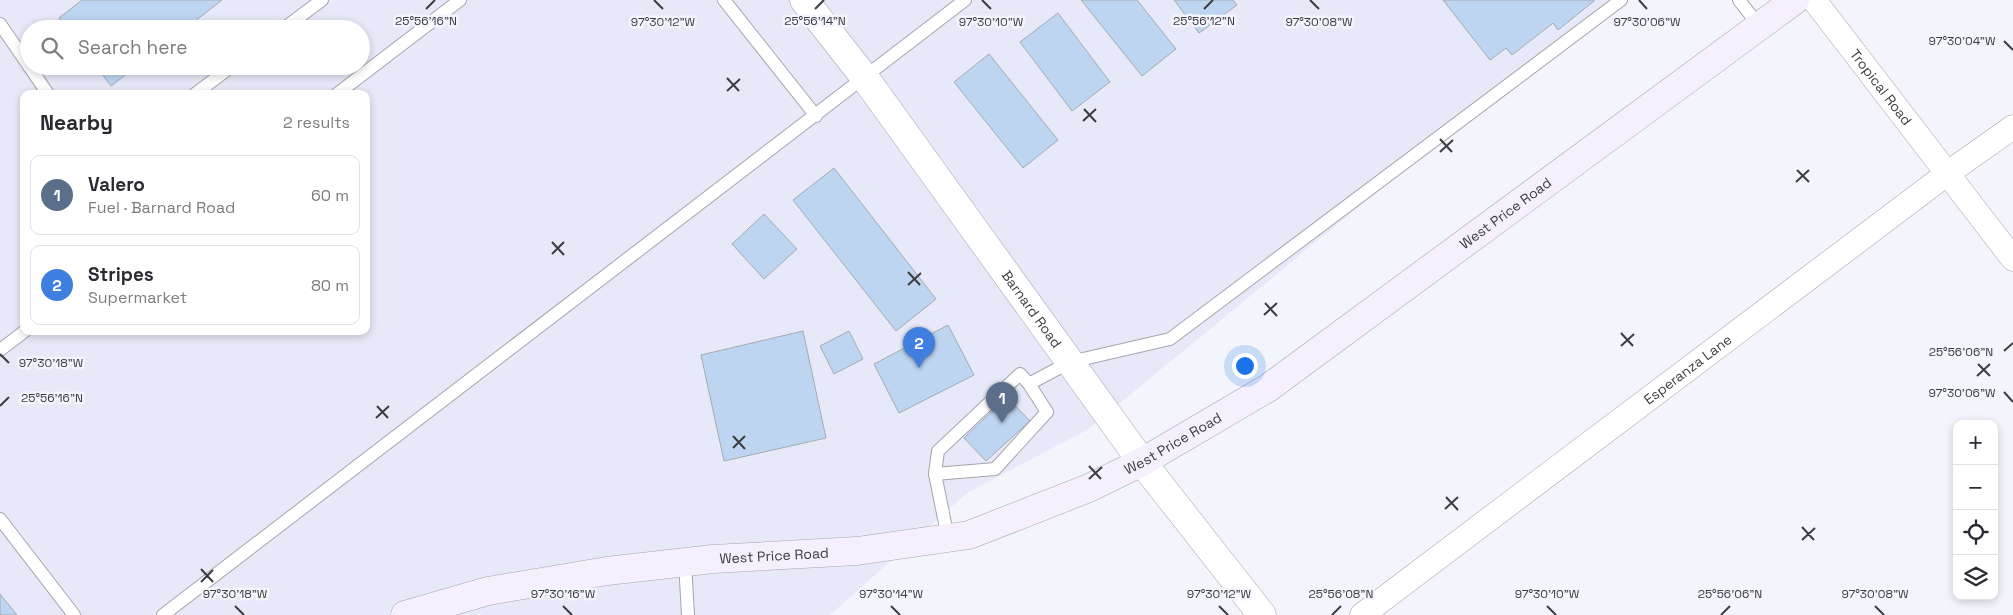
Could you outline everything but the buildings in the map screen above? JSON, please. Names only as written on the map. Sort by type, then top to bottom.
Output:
[{"type":"main road","name":"West Price Road","points":[[405,615],[488,591],[608,571],[686,562],[857,551],[969,535],[1089,488],[1142,462],[1268,388],[1795,0]]},
{"type":"street","name":"Barnard Road","points":[[804,0],[864,78],[1142,462],[1257,613]]},
{"type":"street","name":"Tropical Road","points":[[1814,0],[2013,259]]},
{"type":"street","name":"Esperanza Lane","points":[[1362,615],[1948,173],[2013,127]]},
{"type":"lane","points":[[295,20],[322,0]]},
{"type":"lane","points":[[370,69],[460,0]]},
{"type":"lane","points":[[724,0],[816,116]]},
{"type":"lane","points":[[163,615],[965,0]]},
{"type":"lane","points":[[1029,384],[1070,362],[1170,339],[1621,0]]},
{"type":"lane","points":[[1739,0],[1759,26]]},
{"type":"lane","points":[[0,24],[20,53]]},
{"type":"lane","points":[[35,75],[45,90]]},
{"type":"lane","points":[[200,90],[220,75]]},
{"type":"lane","points":[[342,90],[362,75]]},
{"type":"lane","points":[[0,350],[20,335]]},
{"type":"lane","points":[[935,474],[995,469],[1047,412],[1029,384],[1020,374],[938,451],[935,474],[948,538]]},
{"type":"lane","points":[[0,519],[74,615]]},
{"type":"lane","points":[[686,562],[688,615]]},
{"type":"shaded area","points":[[0,0],[1629,0],[1450,132],[1087,430],[967,493],[830,615],[0,615]]},
{"type":"place","name":"Stripes","points":[[919,368]]},
{"type":"place","name":"Valero","points":[[1002,423]]}]
